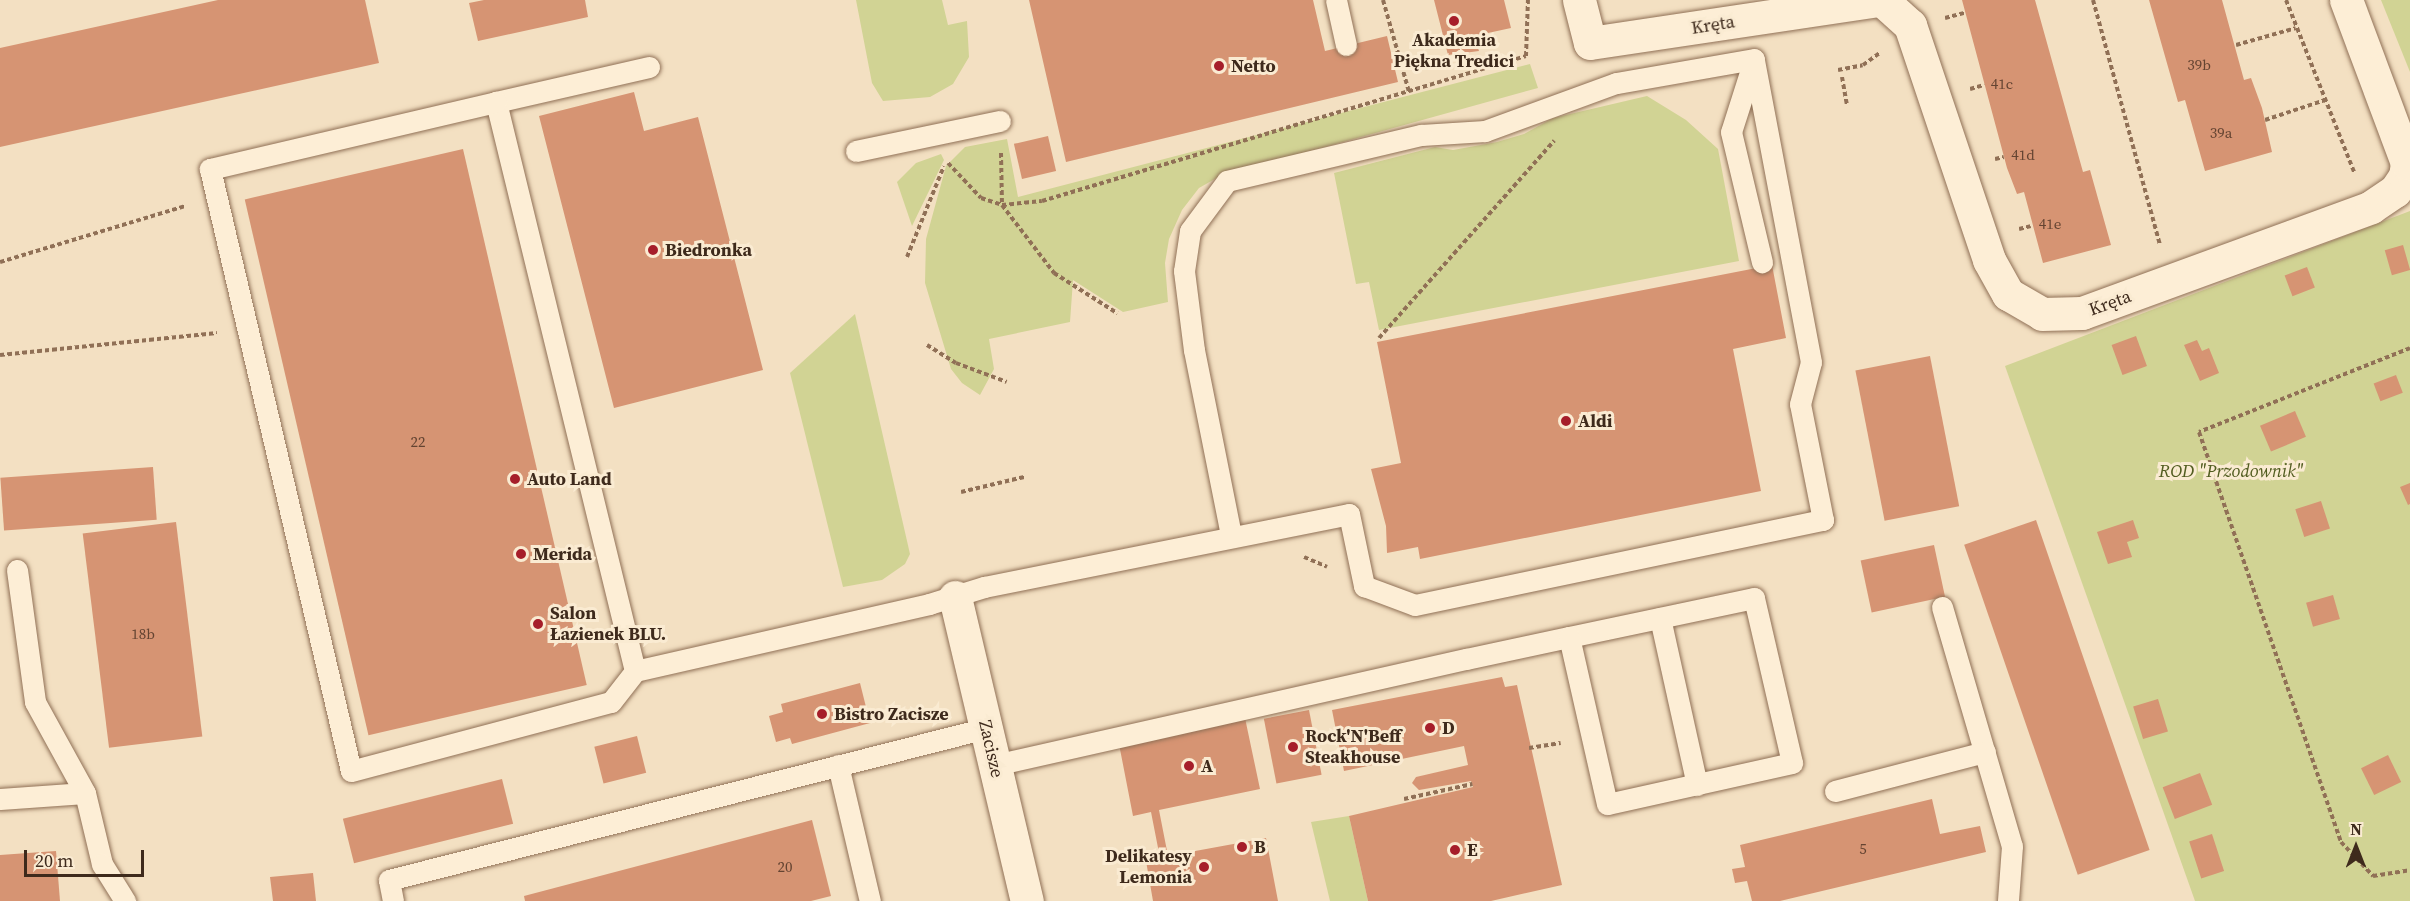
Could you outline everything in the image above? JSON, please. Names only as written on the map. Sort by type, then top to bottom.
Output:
[{"type":"street","name":"Kręta","points":[[1579,0],[1590,43],[1888,6],[1910,25],[1989,260],[2008,294],[2042,314],[2082,313],[2371,207],[2395,191],[2408,177],[2407,163],[2346,0]]},
{"type":"street","name":"Zacisze","points":[[956,597],[1027,901]]},
{"type":"lane","points":[[1336,0],[1346,45]]},
{"type":"lane","points":[[1754,59],[1731,132],[1762,262]]},
{"type":"lane","points":[[649,67],[210,170],[351,771],[611,702],[635,671],[956,597],[984,587],[1349,514],[1364,586],[1415,605],[1823,520],[1800,404],[1811,362],[1754,59]]},
{"type":"lane","points":[[1231,536],[1194,350],[1184,272],[1190,231],[1227,181],[1421,135],[1485,130],[1616,83],[1754,59]]},
{"type":"lane","points":[[496,102],[635,671]]},
{"type":"lane","points":[[856,151],[1000,121]]},
{"type":"lane","points":[[17,570],[35,702],[85,793],[102,864],[125,901]]},
{"type":"lane","points":[[995,765],[1569,637],[1754,598],[1792,763],[1607,804],[1569,637]]},
{"type":"lane","points":[[1942,607],[2012,846],[2008,901]]},
{"type":"lane","points":[[1660,618],[1697,785]]},
{"type":"lane","points":[[393,901],[389,880],[986,728]]},
{"type":"lane","points":[[1835,791],[1985,753]]},
{"type":"lane","points":[[838,765],[870,901]]},
{"type":"lane","points":[[0,799],[85,793]]},
{"type":"path","points":[[1383,0],[1409,92]]},
{"type":"path","points":[[907,257],[946,159],[981,198],[1002,205],[1042,201],[1526,56],[1528,0]]},
{"type":"path","points":[[2093,0],[2161,241],[2157,256]]},
{"type":"path","points":[[2286,0],[2325,100],[2371,207]]},
{"type":"path","points":[[1838,70],[1863,65],[1881,53],[1888,6]]},
{"type":"path","points":[[2236,45],[2296,28]]},
{"type":"path","points":[[1842,77],[1847,105]]},
{"type":"path","points":[[2265,120],[2325,100]]},
{"type":"path","points":[[1000,121],[1002,205],[1054,273],[1117,313]]},
{"type":"path","points":[[1379,338],[1556,139]]},
{"type":"path","points":[[0,262],[216,198]]},
{"type":"path","points":[[0,355],[247,330]]},
{"type":"path","points":[[927,345],[956,363],[1007,382]]},
{"type":"path","points":[[2410,348],[2199,432],[2341,842],[2373,876],[2410,870]]},
{"type":"path","points":[[961,492],[1024,477]]},
{"type":"path","points":[[1404,799],[1473,784]]},
{"type":"green space","points":[[856,0],[942,0],[948,25],[967,21],[969,57],[953,84],[930,97],[883,101],[872,83]]},
{"type":"green space","points":[[2381,0],[2410,0],[2410,72]]},
{"type":"green space","points":[[1530,64],[1538,88],[1220,176],[1199,188],[1182,210],[1169,239],[1165,263],[1168,302],[1123,312],[1073,280],[1070,322],[989,339],[994,369],[980,395],[962,383],[951,369],[925,283],[926,239],[946,166],[965,147],[1007,139],[1018,197]]},
{"type":"green space","points":[[1647,96],[1686,120],[1718,149],[1739,261],[1379,330],[1369,282],[1356,284],[1334,173],[1435,147],[1453,150],[1497,142],[1524,134],[1553,118]]},
{"type":"green space","points":[[941,154],[944,160],[912,226],[897,182],[916,163]]},
{"type":"green space","name":"ROD \"Przodownik\"","points":[[2410,211],[2410,901],[2195,901],[2005,366]]},
{"type":"green space","points":[[855,314],[910,554],[905,564],[882,580],[843,587],[790,373]]},
{"type":"green space","points":[[1349,816],[1368,901],[1330,901],[1311,822]]},
{"type":"building","points":[[218,0],[365,0],[379,63],[0,147],[0,48]]},
{"type":"building","points":[[484,0],[585,0],[588,17],[478,41],[469,3]]},
{"type":"building","name":"Netto","points":[[1029,0],[1313,0],[1325,51],[1387,36],[1398,82],[1066,162]]},
{"type":"building","points":[[1434,0],[1504,0],[1511,28],[1474,36],[1479,51],[1448,55]]},
{"type":"building","points":[[1962,0],[2035,0],[2083,172],[2090,170],[2111,245],[2043,263],[2024,192],[2017,194],[2007,168]]},
{"type":"building","points":[[2149,0],[2222,0],[2244,80],[2251,78],[2262,108],[2272,152],[2205,171],[2185,100],[2178,102]]},
{"type":"building","name":"Biedronka","points":[[634,92],[644,131],[698,117],[763,370],[614,408],[539,116]]},
{"type":"building","points":[[1048,136],[1056,171],[1022,179],[1014,144]]},
{"type":"building","points":[[463,149],[587,685],[368,735],[245,199]]},
{"type":"building","points":[[2403,245],[2410,270],[2392,275],[2385,250]]},
{"type":"building","points":[[1772,265],[1786,338],[1733,349],[1761,491],[1420,559],[1418,547],[1387,553],[1386,526],[1371,469],[1401,463],[1377,342]]},
{"type":"building","points":[[2307,267],[2315,288],[2292,296],[2285,276]]},
{"type":"building","points":[[2136,336],[2147,366],[2123,375],[2112,345]]},
{"type":"building","points":[[2197,340],[2202,351],[2209,348],[2219,373],[2200,381],[2184,345]]},
{"type":"building","points":[[1930,356],[1959,506],[1885,521],[1855,371]]},
{"type":"building","points":[[2396,375],[2403,393],[2380,401],[2374,384]]},
{"type":"building","points":[[2295,411],[2306,437],[2271,452],[2260,426]]},
{"type":"building","points":[[153,467],[157,520],[4,531],[0,478]]},
{"type":"building","points":[[2410,483],[2410,504],[2408,505],[2400,487]]},
{"type":"building","points":[[2321,501],[2330,529],[2304,537],[2295,509]]},
{"type":"building","points":[[2036,520],[2150,850],[2078,875],[1964,545]]},
{"type":"building","points":[[2133,520],[2139,538],[2127,542],[2132,557],[2108,564],[2097,532]]},
{"type":"building","points":[[176,522],[202,736],[109,748],[83,533]]},
{"type":"building","points":[[1934,545],[1945,597],[1872,612],[1861,561]]},
{"type":"building","points":[[2333,595],[2340,619],[2313,627],[2306,603]]},
{"type":"building","points":[[1502,677],[1505,687],[1517,685],[1562,885],[1491,901],[1368,901],[1349,816],[1473,787],[1471,781],[1419,790],[1412,783],[1416,777],[1468,765],[1464,746],[1344,771],[1332,710]]},
{"type":"building","name":"Bistro Zacisze","points":[[860,683],[870,723],[792,744],[790,738],[776,742],[769,716],[783,712],[781,704]]},
{"type":"building","points":[[2158,699],[2168,732],[2143,739],[2133,707]]},
{"type":"building","name":"Rock'N'Beff Steakhouse","points":[[1309,710],[1322,775],[1276,784],[1264,719]]},
{"type":"building","points":[[1245,718],[1260,789],[1159,810],[1168,856],[1266,838],[1278,901],[1153,901],[1146,861],[1160,858],[1151,812],[1133,816],[1119,744]]},
{"type":"building","points":[[637,736],[646,773],[604,784],[594,747]]},
{"type":"building","points":[[2388,755],[2401,782],[2374,795],[2361,768]]},
{"type":"building","points":[[2200,773],[2212,805],[2175,819],[2163,787]]},
{"type":"building","points":[[502,779],[513,824],[354,863],[343,819]]},
{"type":"building","points":[[1932,799],[1940,834],[1980,826],[1986,852],[1780,901],[1752,901],[1747,881],[1735,883],[1732,869],[1745,867],[1740,845]]},
{"type":"building","points":[[812,820],[831,896],[811,901],[525,901],[524,896]]},
{"type":"building","points":[[2212,834],[2224,871],[2201,879],[2189,841]]},
{"type":"building","points":[[56,851],[60,901],[0,901],[0,855]]},
{"type":"building","points":[[313,873],[316,901],[273,901],[270,877]]},
{"type":"place","name":"Akademia Piękna Tredici","points":[[1454,21]]},
{"type":"place","name":"Netto","points":[[1219,66]]},
{"type":"place","name":"Biedronka","points":[[653,250]]},
{"type":"place","name":"Aldi","points":[[1566,421]]},
{"type":"place","name":"Auto Land","points":[[515,479]]},
{"type":"place","name":"Merida","points":[[521,554]]},
{"type":"place","name":"Salon Łazienek BLU.","points":[[538,624]]},
{"type":"place","name":"Bistro Zacisze","points":[[822,714]]},
{"type":"place","name":"D","points":[[1430,728]]},
{"type":"place","name":"Rock'N'Beff Steakhouse","points":[[1293,747]]},
{"type":"place","name":"A","points":[[1189,766]]},
{"type":"place","name":"B","points":[[1242,847]]},
{"type":"place","name":"E","points":[[1455,850]]},
{"type":"place","name":"Delikatesy Lemonia","points":[[1204,867]]}]
